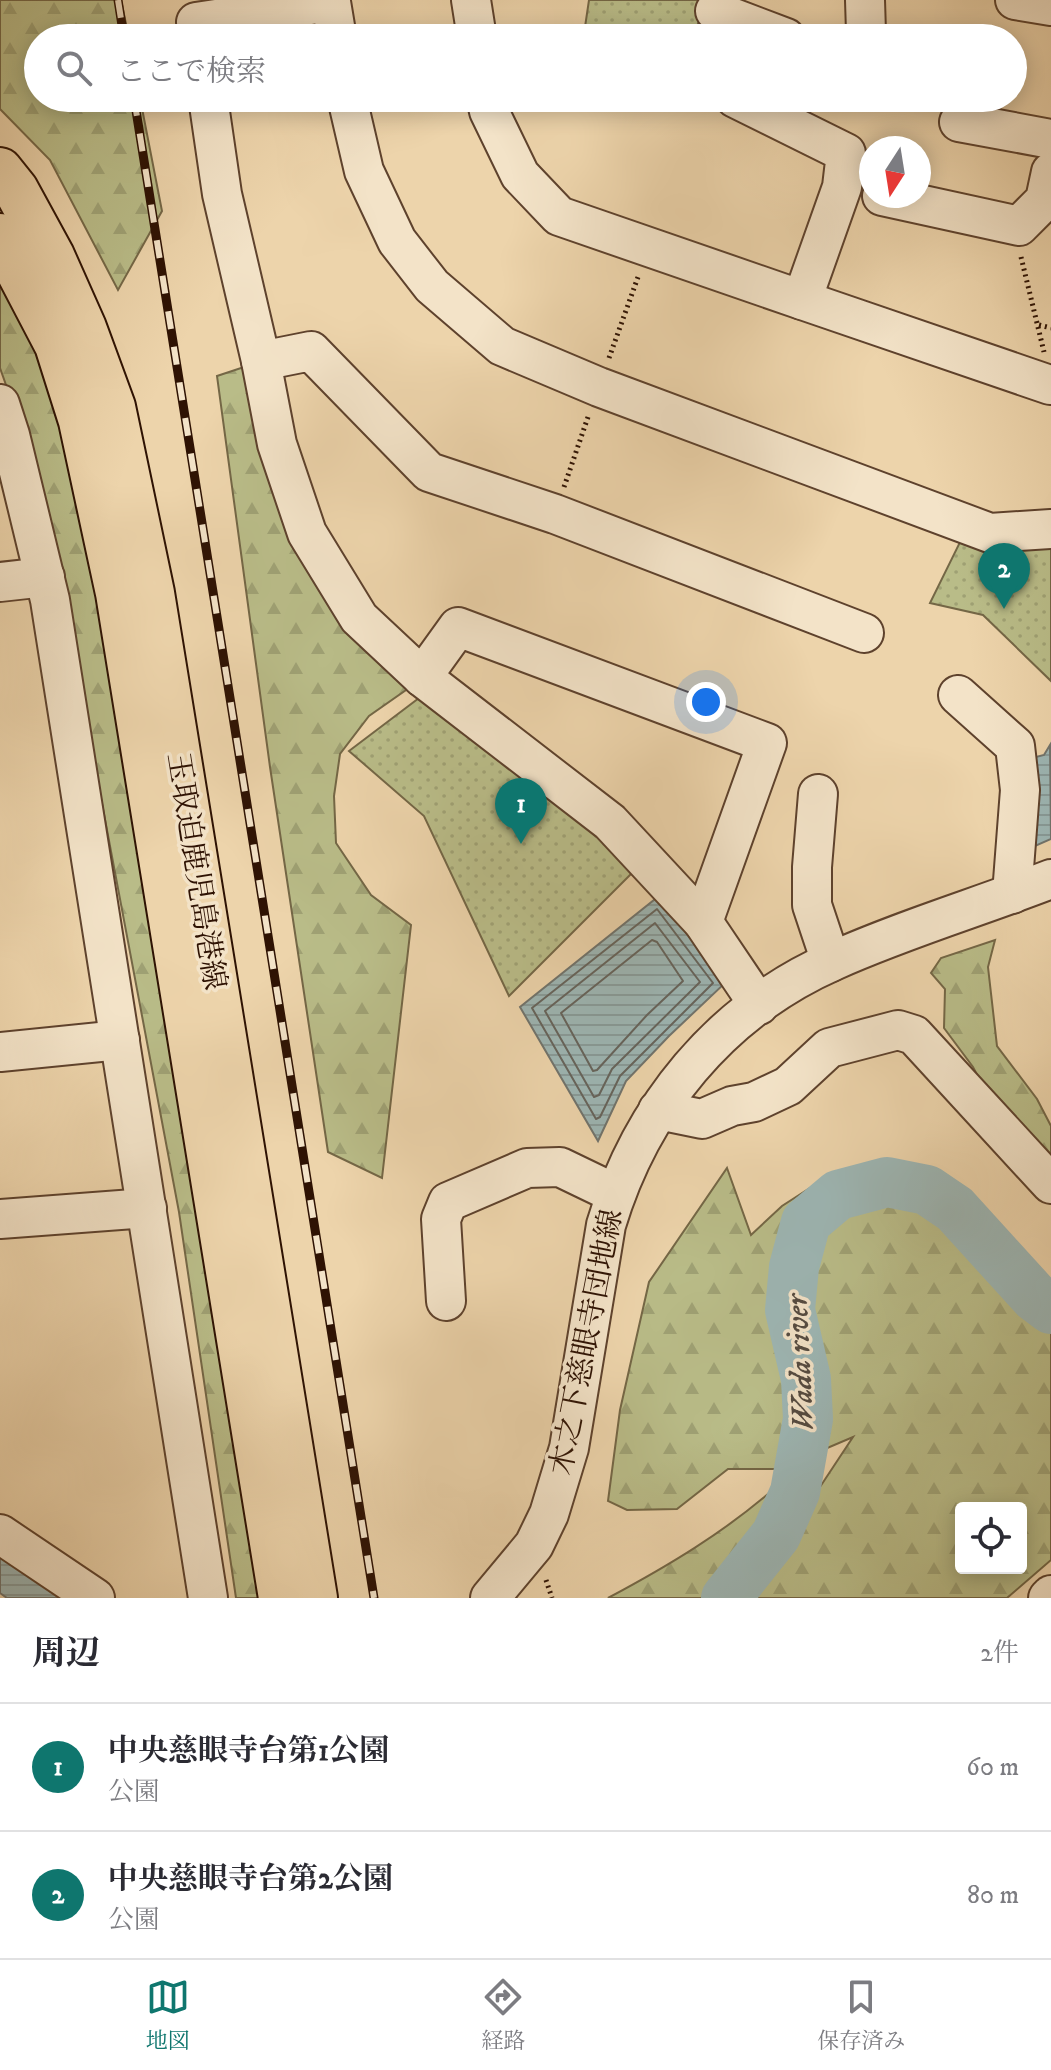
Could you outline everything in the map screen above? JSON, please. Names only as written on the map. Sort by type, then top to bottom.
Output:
[{"type":"main road","name":"玉取迫鹿児島港線","points":[[0,170],[16,190],[52,256],[84,328],[113,407],[152,593],[315,1598]]},
{"type":"main road","name":"玉取迫鹿児島港線","points":[[0,236],[57,345],[81,421],[118,593],[281,1598]]},
{"type":"street","points":[[471,0],[475,24]]},
{"type":"street","points":[[865,0],[866,24]]},
{"type":"street","points":[[1015,0],[1051,6]]},
{"type":"street","points":[[196,20],[331,2],[335,24]]},
{"type":"street","points":[[712,16],[739,24]]},
{"type":"street","points":[[210,112],[222,194],[277,444],[307,533],[359,618],[422,677],[610,822],[703,922],[759,1005]]},
{"type":"street","points":[[350,112],[364,171],[397,241],[432,286],[502,346],[599,387],[990,533],[1051,529]]},
{"type":"street","points":[[489,112],[520,175],[559,216],[1050,385]]},
{"type":"street","points":[[763,112],[846,153],[856,190],[802,300]]},
{"type":"street","points":[[959,122],[1051,139]]},
{"type":"street","points":[[931,207],[1019,226],[1045,200],[1051,172]]},
{"type":"street","points":[[261,361],[311,351],[429,472],[555,514],[840,634]]},
{"type":"street","points":[[0,404],[45,577],[208,1598]]},
{"type":"street","points":[[0,582],[45,577]]},
{"type":"street","points":[[422,677],[458,627],[767,743],[703,922]]},
{"type":"street","points":[[958,695],[1015,746],[1020,790],[1012,894]]},
{"type":"street","points":[[818,794],[812,905],[831,962]]},
{"type":"street","name":"木之下慈眼寺団地線","points":[[490,1598],[534,1545],[553,1502],[569,1448],[606,1225],[640,1138],[679,1080],[705,1052],[759,1005],[831,962],[1051,879]]},
{"type":"street","points":[[658,1110],[702,1119],[732,1106],[754,1102],[788,1086],[829,1048],[898,1030],[914,1035],[1051,1184]]},
{"type":"street","points":[[0,1052],[120,1040]]},
{"type":"street","points":[[446,1301],[429,1260],[448,1202],[527,1168],[560,1167],[616,1194]]},
{"type":"street","points":[[0,1219],[147,1208]]},
{"type":"street","points":[[0,1534],[95,1598]]},
{"type":"path","points":[[1019,226],[1021,261],[1039,325],[1050,385]]},
{"type":"path","points":[[1039,325],[1051,328]]},
{"type":"green space","points":[[0,0],[121,0],[126,24],[24,24],[24,112],[143,112],[162,211],[118,290],[50,160],[0,109]]},
{"type":"green space","points":[[589,0],[708,0],[698,24],[585,24]]},
{"type":"green space","points":[[0,276],[38,356],[61,426],[100,597],[269,1598],[236,1598],[179,1212],[64,602],[22,430],[0,368]]},
{"type":"green space","points":[[247,366],[295,530],[416,683],[369,716],[340,754],[334,796],[336,843],[371,895],[411,925],[382,1178],[328,1152],[270,767],[217,376]]},
{"type":"green space","points":[[964,534],[1051,546],[1051,681],[983,615],[930,603]]},
{"type":"green space","points":[[423,695],[550,791],[633,872],[509,996],[424,816],[349,751]]},
{"type":"green space","points":[[995,940],[988,967],[997,1046],[1037,1099],[1051,1126],[1051,1170],[1004,1126],[973,1067],[944,1028],[945,989],[931,973],[941,958]]},
{"type":"green space","points":[[727,1168],[751,1235],[782,1206],[824,1179],[854,1176],[877,1169],[950,1226],[1014,1294],[1051,1319],[1051,1560],[1007,1598],[608,1598],[695,1547],[737,1519],[776,1487],[816,1493],[853,1437],[778,1469],[728,1469],[677,1509],[627,1510],[608,1501],[620,1410],[649,1282]]},
{"type":"water","points":[[1050,745],[1051,839],[1026,850],[1032,758],[1044,755]]},
{"type":"water","points":[[659,896],[725,983],[626,1081],[598,1141],[520,1007]]},
{"type":"water","points":[[0,1554],[62,1598],[7,1598],[0,1593]]},
{"type":"waterway","name":"Wada river","points":[[726,1598],[776,1535],[795,1492],[808,1419],[806,1379],[790,1310],[794,1267],[806,1222],[838,1195],[887,1182],[927,1190],[955,1209],[1035,1297],[1051,1309]]},
{"type":"railway","points":[[118,0],[122,24]]},
{"type":"railway","points":[[136,112],[374,1598]]},
{"type":"place","name":"中央慈眼寺台第2公園","points":[[1004,609]]},
{"type":"place","name":"中央慈眼寺台第1公園","points":[[521,844]]}]
